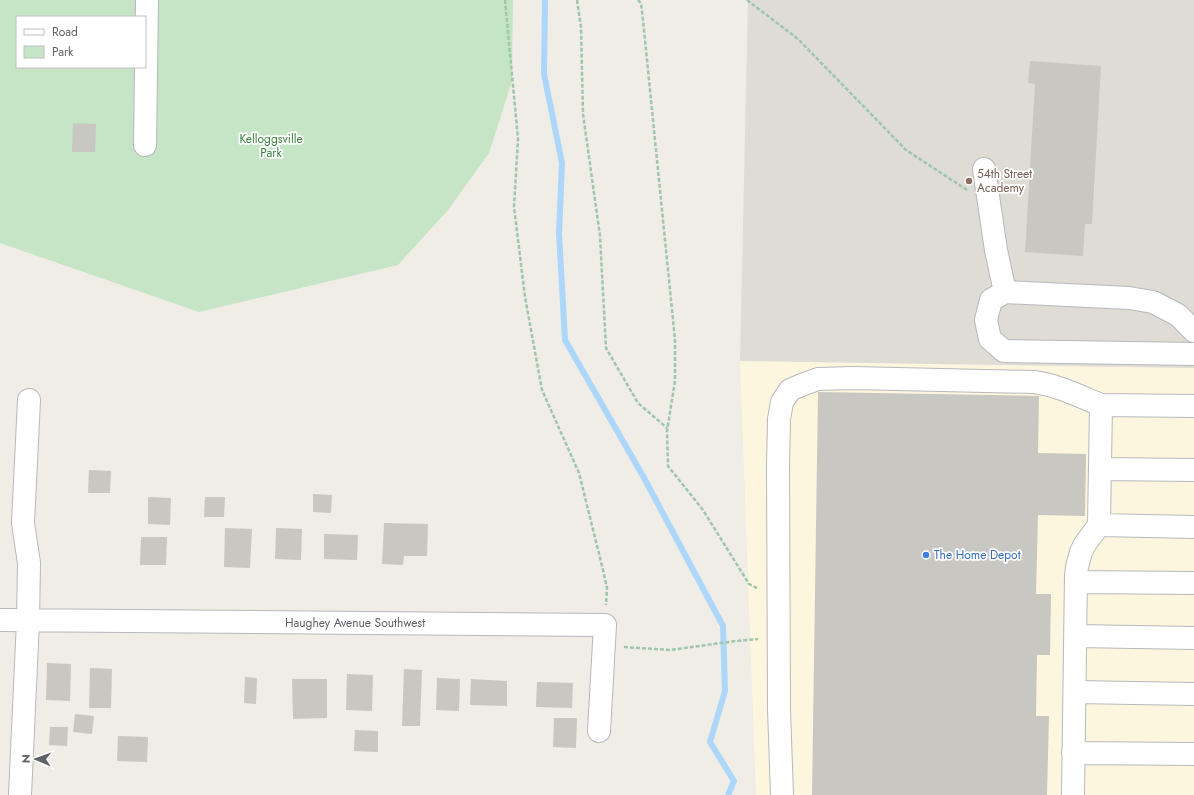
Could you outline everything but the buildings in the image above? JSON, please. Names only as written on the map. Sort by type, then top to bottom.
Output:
[{"type":"street","points":[[145,145],[147,0]]},
{"type":"street","points":[[984,169],[1004,292]]},
{"type":"street","points":[[1194,331],[1178,316],[1153,302],[1129,298],[1004,292],[991,300],[986,320],[990,339],[1004,351],[1194,354]]},
{"type":"street","points":[[782,795],[779,709],[780,419],[782,402],[790,390],[818,379],[854,378],[1034,382],[1055,386],[1101,405],[1194,406]]},
{"type":"street","points":[[20,795],[28,621],[29,563],[23,523],[29,400]]},
{"type":"street","points":[[1073,795],[1077,567],[1085,544],[1099,526],[1101,405]]},
{"type":"street","points":[[1100,469],[1194,470]]},
{"type":"street","points":[[1099,526],[1194,527]]},
{"type":"street","points":[[1076,582],[1194,583]]},
{"type":"street","name":"Haughey Avenue Southwest","points":[[0,620],[604,636]]},
{"type":"street","points":[[599,731],[604,636]]},
{"type":"street","points":[[1076,636],[1194,638]]},
{"type":"street","points":[[1075,692],[1194,694]]},
{"type":"street","points":[[1073,753],[1194,754]]},
{"type":"path","points":[[505,0],[518,139],[514,207],[525,296],[542,390],[579,473],[607,588],[604,636],[670,650],[736,641]]},
{"type":"path","points":[[577,0],[581,28],[584,114],[600,236],[606,348],[638,403],[668,428]]},
{"type":"path","points":[[638,0],[641,3],[643,20],[675,340],[675,380],[668,428],[668,466],[703,510],[749,584],[779,600]]},
{"type":"path","points":[[747,0],[798,39],[906,150],[989,204]]},
{"type":"shaded area","name":"54th Street Academy","points":[[748,0],[1194,0],[1194,368],[740,361]]},
{"type":"shaded area","points":[[740,361],[1194,368],[1194,795],[756,795]]},
{"type":"green space","name":"Kelloggsville Park","points":[[0,0],[513,0],[512,81],[489,153],[448,210],[398,265],[199,312],[0,243]]},
{"type":"waterway","points":[[545,0],[544,74],[562,163],[559,233],[565,340],[643,476],[723,626],[725,691],[710,742],[734,781],[728,795]]},
{"type":"place","name":"54th Street Academy","points":[[969,181]]},
{"type":"place","name":"The Home Depot","points":[[926,555]]}]
